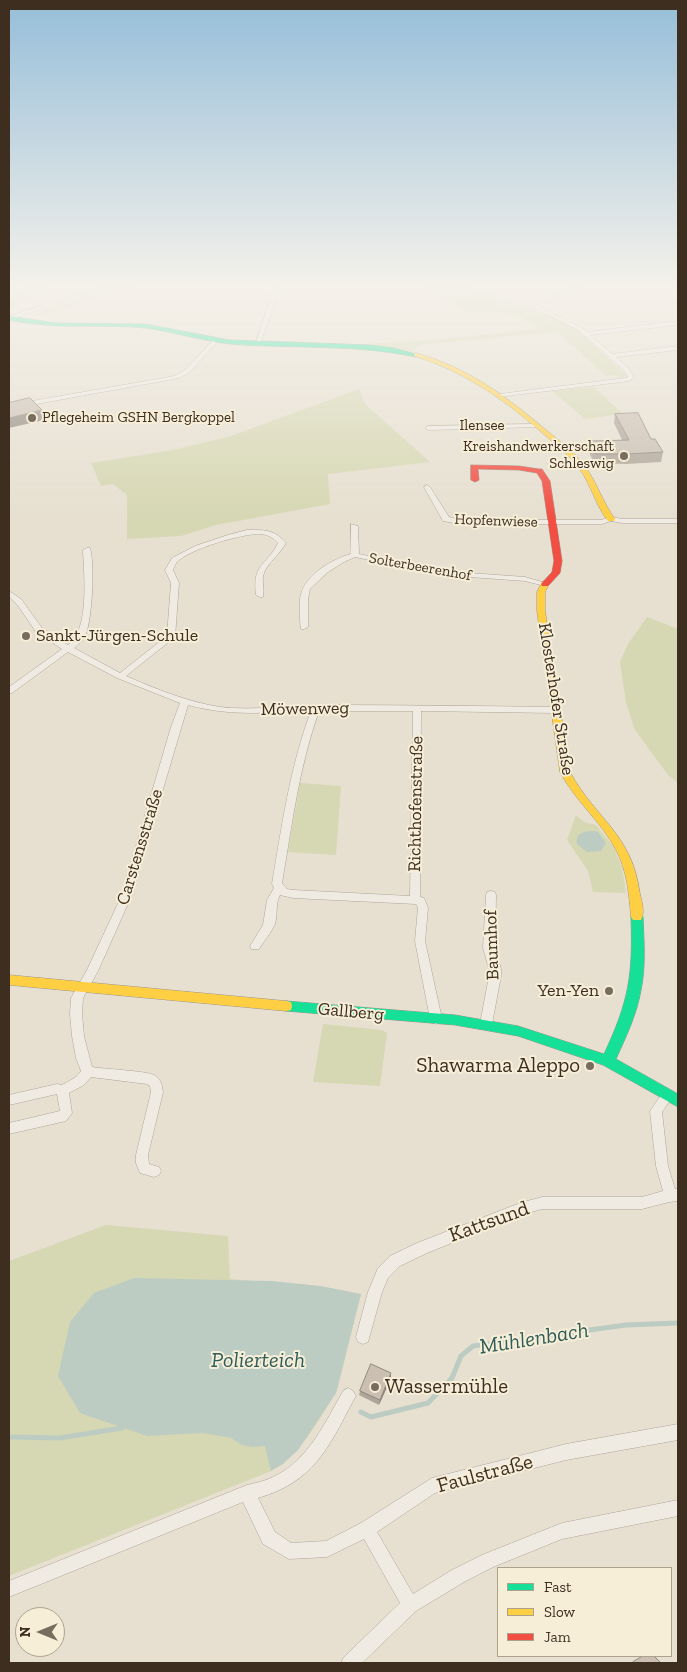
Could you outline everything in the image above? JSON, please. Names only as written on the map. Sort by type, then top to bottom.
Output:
[{"type":"street","points":[[9,407],[177,378],[188,372],[195,362]]},
{"type":"street","name":"Ilensee","points":[[440,362],[466,372],[537,425],[585,472],[606,514],[611,519]]},
{"type":"street","points":[[500,396],[627,380],[631,377],[631,374],[618,362]]},
{"type":"street","name":"Ilensee","points":[[428,428],[537,425]]},
{"type":"street","name":"Klosterhofer Straße","points":[[475,480],[474,467],[520,468],[539,471],[546,481],[558,561],[556,573],[545,584],[541,592],[541,611],[565,772],[571,788],[621,846],[628,861],[634,890],[639,967],[626,1021],[608,1061]]},
{"type":"street","name":"Hopfenwiese","points":[[427,487],[436,498],[444,516],[452,521],[552,522]]},
{"type":"street","points":[[552,522],[602,522],[611,519],[622,521],[678,521]]},
{"type":"street","name":"Solterbeerenhof","points":[[354,526],[355,555]]},
{"type":"street","points":[[121,676],[171,637],[175,583],[169,570],[174,561],[225,537],[256,532],[274,534],[280,538],[282,543],[280,549],[259,572],[257,582],[260,596]]},
{"type":"street","points":[[9,691],[83,636],[87,589],[87,550]]},
{"type":"street","name":"Solterbeerenhof","points":[[304,627],[304,595],[307,588],[338,561],[355,555],[442,574],[525,579],[545,584]]},
{"type":"street","name":"Möwenweg","points":[[9,594],[16,597],[31,622],[39,630],[103,668],[186,702],[209,708],[238,710],[316,708],[555,710]]},
{"type":"street","name":"Carstensstraße","points":[[88,1072],[81,1056],[76,1017],[77,998],[126,897],[176,727],[186,702]]},
{"type":"street","points":[[316,708],[304,741],[294,781],[277,884],[280,889],[293,894],[415,900]]},
{"type":"street","name":"Richthofenstraße","points":[[417,709],[415,900],[420,901],[423,908],[420,941],[436,1019]]},
{"type":"street","points":[[255,946],[270,922],[272,898],[280,889]]},
{"type":"street","name":"Baumhof","points":[[486,1024],[496,976],[496,969],[488,948],[491,896]]},
{"type":"street","name":"Gallberg","points":[[9,980],[486,1024],[518,1031],[608,1061],[672,1098]]},
{"type":"street","points":[[9,1100],[57,1089],[63,1090],[80,1081],[88,1072],[150,1079],[156,1084],[157,1092],[142,1155],[142,1163],[145,1168],[154,1171]]},
{"type":"street","points":[[9,1128],[62,1117],[66,1113],[63,1090]]},
{"type":"street","name":"Kattsund","points":[[363,1337],[375,1292],[383,1273],[395,1261],[422,1248],[520,1209],[542,1203],[642,1202],[656,1201],[674,1195],[662,1166],[656,1111],[672,1098]]},
{"type":"street","points":[[9,1589],[66,1564],[247,1493],[279,1483],[302,1467],[315,1454],[348,1396]]},
{"type":"street","name":"Faulstraße","points":[[247,1493],[269,1538],[289,1551],[327,1549],[368,1529],[432,1486],[566,1452],[678,1432]]},
{"type":"street","points":[[350,1663],[410,1605],[458,1576],[488,1561],[562,1531],[678,1508]]},
{"type":"street","points":[[368,1529],[410,1605]]},
{"type":"green space","points":[[590,362],[612,362],[626,375],[621,379],[616,375],[606,376]]},
{"type":"green space","points":[[594,387],[623,414],[585,419],[552,391]]},
{"type":"green space","points":[[359,389],[365,404],[430,462],[328,474],[330,504],[216,525],[181,536],[127,539],[127,495],[113,484],[101,486],[91,463],[173,450],[231,436]]},
{"type":"green space","points":[[647,617],[678,629],[678,783],[668,775],[635,730],[626,703],[620,662],[628,644]]},
{"type":"green space","points":[[300,783],[341,786],[336,855],[288,852]]},
{"type":"green space","points":[[576,815],[584,822],[596,825],[613,846],[622,867],[626,893],[593,892],[588,871],[567,840]]},
{"type":"green space","points":[[323,1024],[382,1030],[387,1033],[380,1086],[313,1082]]},
{"type":"green space","points":[[106,1225],[228,1236],[230,1279],[320,1286],[361,1294],[338,1387],[308,1436],[292,1455],[271,1471],[9,1576],[9,1261]]},
{"type":"water","points":[[584,832],[598,832],[606,843],[601,851],[587,852],[577,844],[577,837]]},
{"type":"water","name":"Polierteich","points":[[134,1278],[272,1281],[320,1286],[361,1294],[336,1393],[298,1450],[283,1464],[271,1471],[265,1446],[252,1447],[242,1445],[231,1438],[203,1433],[147,1436],[80,1413],[58,1376],[70,1322],[94,1293]]},
{"type":"building","points":[[30,398],[42,410],[9,418],[9,403]]},
{"type":"building","points":[[638,413],[651,439],[655,439],[663,452],[596,454],[590,441],[629,440],[615,414]]},
{"type":"building","name":"Wassermühle","points":[[371,1364],[391,1373],[380,1400],[360,1391]]},
{"type":"building","points":[[641,1657],[655,1657],[660,1663],[633,1663]]},
{"type":"waterway","name":"Mühlenbach","points":[[361,1412],[371,1417],[428,1403],[452,1378],[461,1356],[473,1346],[626,1325],[678,1323]]},
{"type":"waterway","name":"Mühlenbach","points":[[9,1437],[60,1438],[122,1428]]},
{"type":"traffic: fast","points":[[608,1061],[622,1031],[633,999],[637,979],[637,917]]},
{"type":"traffic: fast","points":[[286,1006],[455,1020],[518,1031],[608,1061],[678,1101]]},
{"type":"traffic: slow","points":[[438,362],[452,367],[482,383],[524,414],[561,446],[581,466],[611,519]]},
{"type":"traffic: slow","points":[[545,584],[541,592],[541,611],[565,772],[570,782],[612,834],[623,851],[632,879],[637,917]]},
{"type":"traffic: slow","points":[[9,980],[286,1006]]},
{"type":"traffic: jam","points":[[475,480],[474,467],[519,468],[539,471],[546,481],[558,561],[556,573],[545,584]]},
{"type":"place","name":"Pflegeheim GSHN Bergkoppel","points":[[32,418]]},
{"type":"place","name":"Kreishandwerkerschaft Schleswig","points":[[624,456]]},
{"type":"place","name":"Sankt-Jürgen-Schule","points":[[26,636]]},
{"type":"place","name":"Yen-Yen","points":[[609,991]]},
{"type":"place","name":"Shawarma Aleppo","points":[[590,1066]]},
{"type":"place","name":"Wassermühle","points":[[375,1387]]}]
